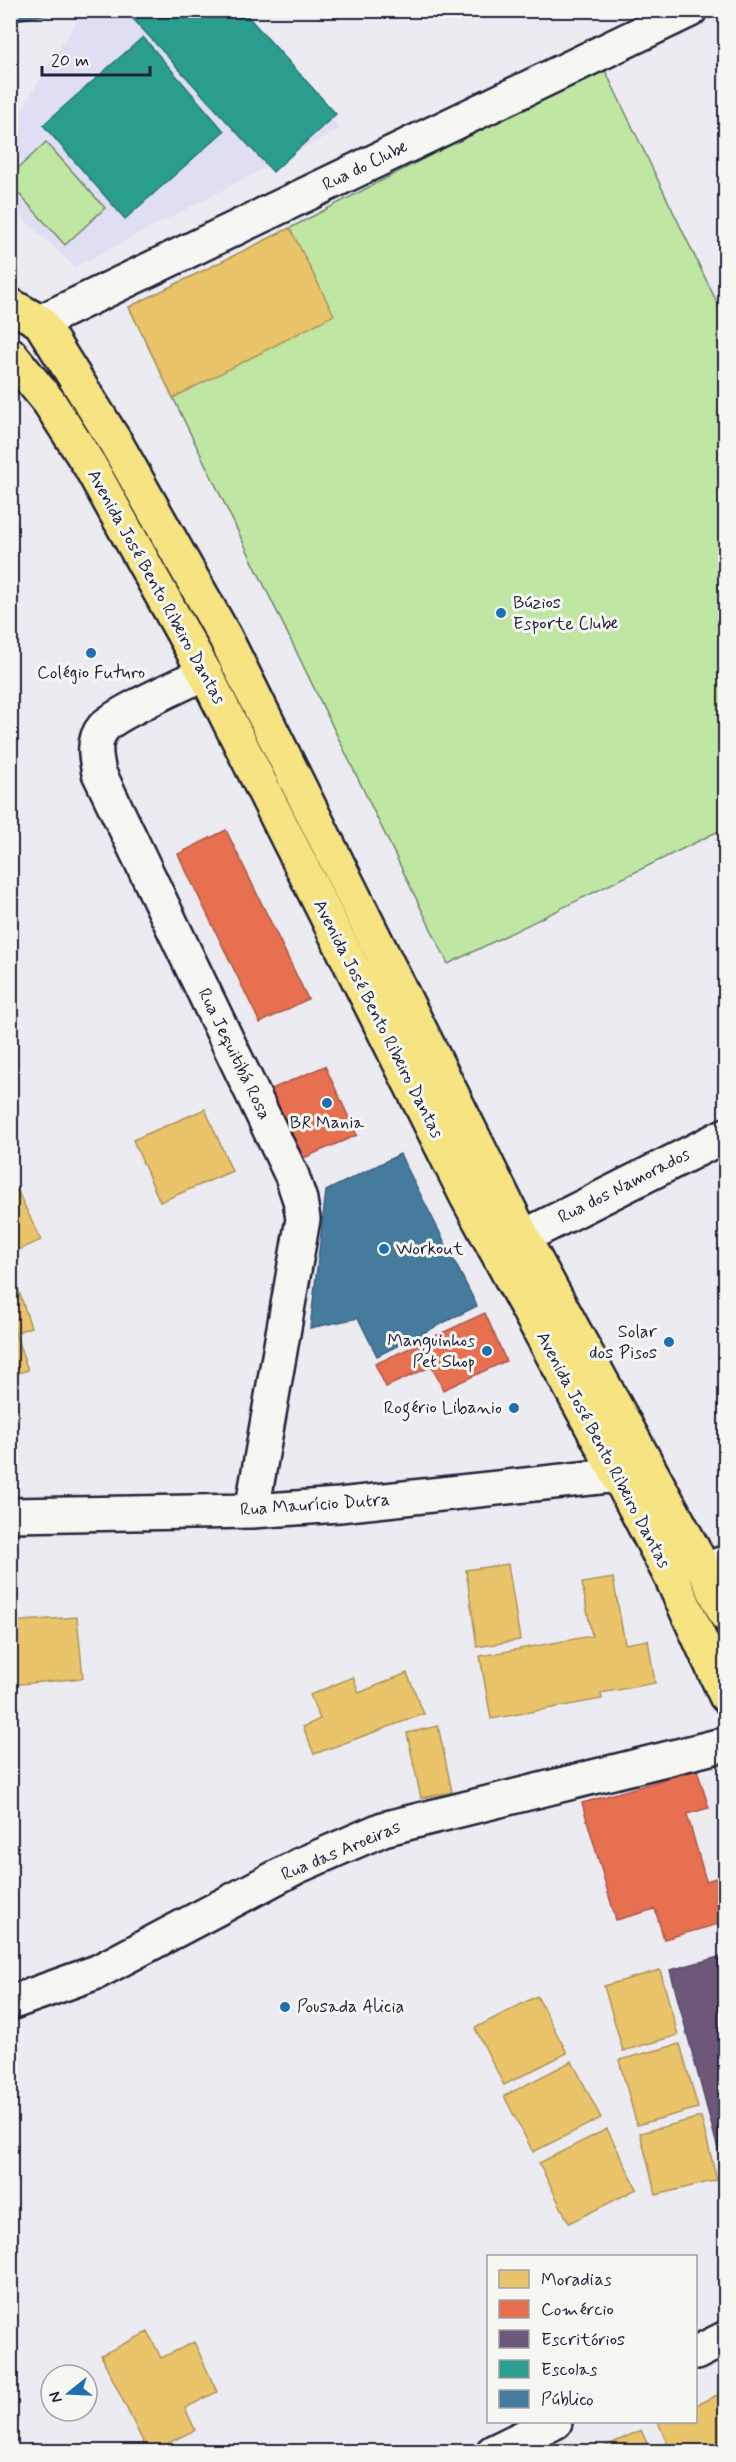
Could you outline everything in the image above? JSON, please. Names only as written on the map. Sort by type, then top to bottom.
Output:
[{"type":"main road","name":"Avenida José Bento Ribeiro Dantas","points":[[10,305],[40,322],[116,443],[225,637],[523,1237],[715,1567],[726,1615]]},
{"type":"main road","name":"Avenida José Bento Ribeiro Dantas","points":[[10,354],[49,402],[90,466],[205,673],[467,1197],[672,1579],[726,1696]]},
{"type":"street","name":"Rua do Clube","points":[[40,322],[690,10]]},
{"type":"street","name":"Rua Jequitibá Rosa","points":[[205,673],[123,714],[103,728],[94,749],[99,772],[292,1176],[300,1200],[303,1219],[252,1511]]},
{"type":"street","name":"Rua dos Namorados","points":[[523,1237],[726,1135]]},
{"type":"street","name":"Rua Maurício Dutra","points":[[10,1515],[252,1511],[339,1505],[618,1475]]},
{"type":"street","name":"Rua das Aroeiras","points":[[10,2003],[97,1972],[298,1866],[383,1829],[726,1744]]},
{"type":"street","points":[[697,2352],[726,2338]]},
{"type":"street","points":[[493,2451],[551,2423]]},
{"type":"shaded area","points":[[241,10],[340,129],[75,267],[11,207],[10,128],[83,11]]},
{"type":"green space","name":"Búzios Esporte Clube","points":[[603,66],[725,319],[725,828],[448,964],[129,307],[290,228]]},
{"type":"green space","points":[[46,142],[105,208],[65,245],[11,185],[11,175]]},
{"type":"building: Moradias","points":[[290,228],[334,315],[173,398],[129,307]]},
{"type":"building: Moradias","points":[[205,1109],[232,1171],[160,1202],[133,1140]]},
{"type":"building: Moradias","points":[[17,1190],[41,1240],[10,1254],[10,1194]]},
{"type":"building: Moradias","points":[[16,1283],[31,1327],[15,1333],[28,1370],[10,1376],[10,1285]]},
{"type":"building: Moradias","points":[[508,1564],[520,1640],[477,1647],[466,1570]]},
{"type":"building: Moradias","points":[[613,1578],[625,1644],[648,1640],[655,1683],[601,1693],[602,1699],[491,1719],[480,1656],[592,1636],[582,1583]]},
{"type":"building: Moradias","points":[[77,1617],[83,1678],[10,1685],[10,1622]]},
{"type":"building: Moradias","points":[[407,1673],[424,1714],[314,1754],[303,1727],[320,1719],[310,1695],[353,1677],[359,1693]]},
{"type":"building: Moradias","points":[[438,1726],[452,1792],[421,1798],[407,1733]]},
{"type":"building: Moradias","points":[[660,1970],[678,2035],[623,2051],[604,1986]]},
{"type":"building: Moradias","points":[[537,1996],[567,2053],[504,2085],[475,2028]]},
{"type":"building: Moradias","points":[[680,2044],[698,2108],[637,2125],[619,2060]]},
{"type":"building: Moradias","points":[[572,2061],[601,2118],[533,2152],[504,2096]]},
{"type":"building: Moradias","points":[[701,2117],[717,2180],[656,2195],[640,2133]]},
{"type":"building: Moradias","points":[[607,2129],[637,2189],[569,2223],[539,2163]]},
{"type":"building: Moradias","points":[[148,2332],[161,2358],[194,2342],[217,2392],[185,2408],[195,2430],[150,2452],[101,2355]]},
{"type":"building: Moradias","points":[[726,2391],[726,2452],[671,2452],[658,2423],[697,2423],[697,2405]]},
{"type":"building: Moradias","points":[[641,2430],[651,2452],[593,2452]]},
{"type":"building: Comércio","points":[[226,830],[308,999],[260,1023],[178,854]]},
{"type":"building: Comércio","points":[[325,1066],[357,1135],[299,1160],[267,1091]]},
{"type":"building: Comércio","points":[[485,1313],[506,1361],[443,1390],[432,1366],[386,1387],[375,1364]]},
{"type":"building: Comércio","points":[[697,1770],[709,1808],[687,1814],[706,1881],[726,1875],[726,1922],[664,1939],[655,1909],[616,1920],[582,1803]]},
{"type":"building: Escritórios","points":[[726,1955],[726,2179],[670,1970]]},
{"type":"building: Escolas","points":[[125,10],[242,10],[336,114],[273,172]]},
{"type":"building: Escolas","points":[[143,37],[224,131],[125,219],[43,125]]},
{"type":"building: Público","points":[[10,10],[44,10],[45,15],[10,21]]},
{"type":"building: Público","name":"Workout","points":[[400,1154],[477,1306],[377,1356],[358,1318],[310,1328],[326,1191]]},
{"type":"place","name":"Búzios Esporte Clube","points":[[501,613]]},
{"type":"place","name":"Colégio Futuro","points":[[91,653]]},
{"type":"place","name":"BR Mania","points":[[327,1103]]},
{"type":"place","name":"Workout","points":[[384,1249]]},
{"type":"place","name":"Solar dos Pisos","points":[[669,1342]]},
{"type":"place","name":"Manguinhos Pet Shop","points":[[487,1351]]},
{"type":"place","name":"Rogério Libanio","points":[[514,1408]]},
{"type":"place","name":"Pousada Alicia","points":[[285,2007]]}]
